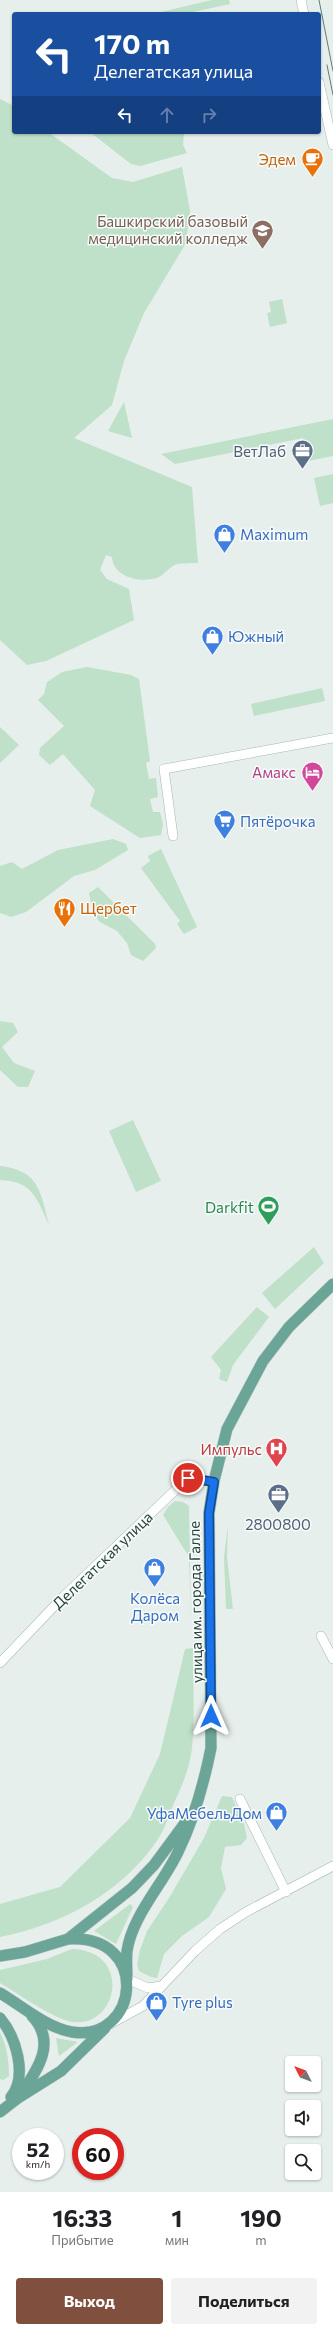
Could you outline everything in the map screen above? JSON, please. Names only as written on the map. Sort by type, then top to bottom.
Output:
[{"type":"main road","name":"улица им. города Галле","points":[[18,2098],[61,2071],[89,2046],[126,2000],[127,1951],[132,1936],[148,1902],[178,1852],[204,1784],[211,1748],[209,1513],[214,1482],[227,1429],[263,1361],[289,1327],[333,1284]]},
{"type":"main road","name":"улица им. города Галле","points":[[0,1956],[25,1952],[68,1939],[132,1888],[154,1865],[194,1811]]},
{"type":"main road","points":[[68,1939],[92,1940],[112,1951],[122,1964],[127,1979]]},
{"type":"main road","points":[[0,1993],[42,2019],[72,2032],[90,2033],[107,2025]]},
{"type":"main road","points":[[0,2111],[18,2098],[34,2074],[45,2052],[44,2032],[37,2021],[24,2007]]},
{"type":"main road","points":[[0,2018],[13,2037],[17,2055],[19,2080],[16,2091],[0,2111]]},
{"type":"street","points":[[301,0],[304,12]]},
{"type":"street","points":[[321,91],[333,145]]},
{"type":"street","points":[[173,836],[164,769],[333,738]]},
{"type":"street","name":"Делегатская улица","points":[[0,1663],[64,1596],[188,1478],[214,1482]]},
{"type":"street","points":[[320,1636],[333,1659]]},
{"type":"street","points":[[240,1799],[286,1892]]},
{"type":"street","points":[[107,2025],[143,2006],[195,1951],[220,1929],[246,1912],[333,1866]]},
{"type":"street","points":[[127,1979],[148,1988],[161,1986]]},
{"type":"green space","points":[[212,0],[229,0],[230,4],[193,12],[161,12]]},
{"type":"green space","points":[[0,99],[12,105],[12,134],[51,134],[112,178],[133,182],[182,167],[190,211],[186,243],[144,313],[124,361],[112,405],[74,438],[192,487],[198,563],[177,564],[172,566],[159,577],[145,580],[130,578],[123,574],[114,564],[112,557],[106,555],[100,570],[107,579],[129,589],[134,620],[46,661],[27,665],[0,640]]},
{"type":"green space","points":[[93,134],[184,134],[183,145],[187,153],[140,166],[131,164]]},
{"type":"green space","points":[[282,299],[287,323],[270,327],[267,313],[271,312],[269,302]]},
{"type":"green space","points":[[124,402],[132,438],[108,431]]},
{"type":"green space","points":[[333,419],[333,456],[308,461],[303,438],[175,464],[161,454]]},
{"type":"green space","points":[[333,474],[333,503],[320,506],[314,478]]},
{"type":"green space","points":[[87,667],[131,675],[139,679],[150,761],[146,763],[149,779],[156,778],[158,797],[150,799],[153,812],[160,812],[163,824],[161,835],[140,838],[90,806],[95,790],[63,754],[50,765],[39,755],[40,748],[64,726],[38,700],[44,694],[47,682],[62,672]]},
{"type":"green space","points":[[322,688],[325,701],[254,716],[251,704]]},
{"type":"green space","points":[[0,727],[19,745],[0,763]]},
{"type":"green space","points":[[113,839],[126,844],[128,850],[95,870],[74,876],[26,912],[11,917],[0,913],[0,866],[12,862],[22,869],[58,850]]},
{"type":"green space","points":[[161,849],[197,927],[184,934],[177,924],[180,921],[141,868],[150,861],[148,856]]},
{"type":"green space","points":[[98,887],[155,944],[156,948],[143,961],[131,955],[127,943],[117,931],[100,922],[93,914],[89,893]]},
{"type":"green space","points":[[0,1021],[13,1023],[18,1032],[2,1047],[14,1063],[35,1071],[28,1087],[18,1087],[0,1070]]},
{"type":"green space","points":[[133,1120],[161,1181],[136,1192],[109,1131]]},
{"type":"green space","points":[[0,1166],[13,1169],[31,1178],[40,1193],[49,1225],[37,1200],[27,1188],[11,1181],[0,1180]]},
{"type":"green space","points":[[314,1247],[324,1263],[275,1309],[262,1293]]},
{"type":"green space","points":[[257,1307],[269,1317],[233,1365],[227,1382],[219,1379],[221,1370],[211,1357]]},
{"type":"green space","points":[[175,1501],[183,1502],[189,1506],[191,1622],[189,1557],[163,1515],[168,1507]]},
{"type":"green space","points":[[228,1525],[227,1557],[233,1609],[226,1609],[224,1557]]},
{"type":"green space","points":[[193,1648],[194,1698],[191,1755],[183,1783],[158,1839],[144,1858],[127,1875],[109,1890],[89,1903],[68,1915],[46,1924],[23,1932],[0,1937],[0,1904],[60,1887],[130,1818],[160,1754],[185,1649]]},
{"type":"green space","points":[[222,1796],[232,1797],[244,1824],[247,1838],[241,1845],[225,1847],[221,1868],[226,1889],[209,1917],[182,1936],[164,1954],[157,1978],[151,1977],[139,1971],[137,1965],[140,1950],[147,1931],[169,1898],[204,1838]]},
{"type":"green space","points":[[130,1904],[133,1907],[116,1944],[94,1931]]},
{"type":"green space","points":[[72,1949],[91,1953],[104,1962],[111,1975],[112,1988],[109,2002],[100,2013],[88,2021],[73,2022],[65,2020],[36,2006],[0,1983],[0,1970],[47,1959]]},
{"type":"green space","points":[[0,2032],[6,2048],[9,2064],[9,2076],[3,2080],[0,2079]]},
{"type":"green space","points":[[56,2038],[78,2042],[59,2056]]},
{"type":"tram line","points":[[319,0],[333,71]]},
{"type":"tram line","points":[[327,65],[333,95]]},
{"type":"place","name":"Эдем","points":[[312,178]]},
{"type":"place","name":"Башкирский базовый медицинский колледж","points":[[263,250]]},
{"type":"place","name":"ВетЛаб","points":[[302,470]]},
{"type":"place","name":"Maximum","points":[[225,554]]},
{"type":"place","name":"Южный","points":[[212,656]]},
{"type":"place","name":"Амакс","points":[[312,792]]},
{"type":"place","name":"Пятёрочка","points":[[224,840]]},
{"type":"place","name":"Щербет","points":[[64,928]]},
{"type":"place","name":"Darkfit","points":[[269,1226]]},
{"type":"place","name":"Импульс","points":[[277,1468]]},
{"type":"place","name":"2800800","points":[[278,1514]]},
{"type":"place","name":"Колёса Даром","points":[[155,1588]]},
{"type":"place","name":"УфаМебельДом","points":[[277,1832]]},
{"type":"place","name":"Tyre plus","points":[[157,2022]]},
{"type":"route","points":[[188,1478],[214,1482],[209,1513],[211,1716]]}]
